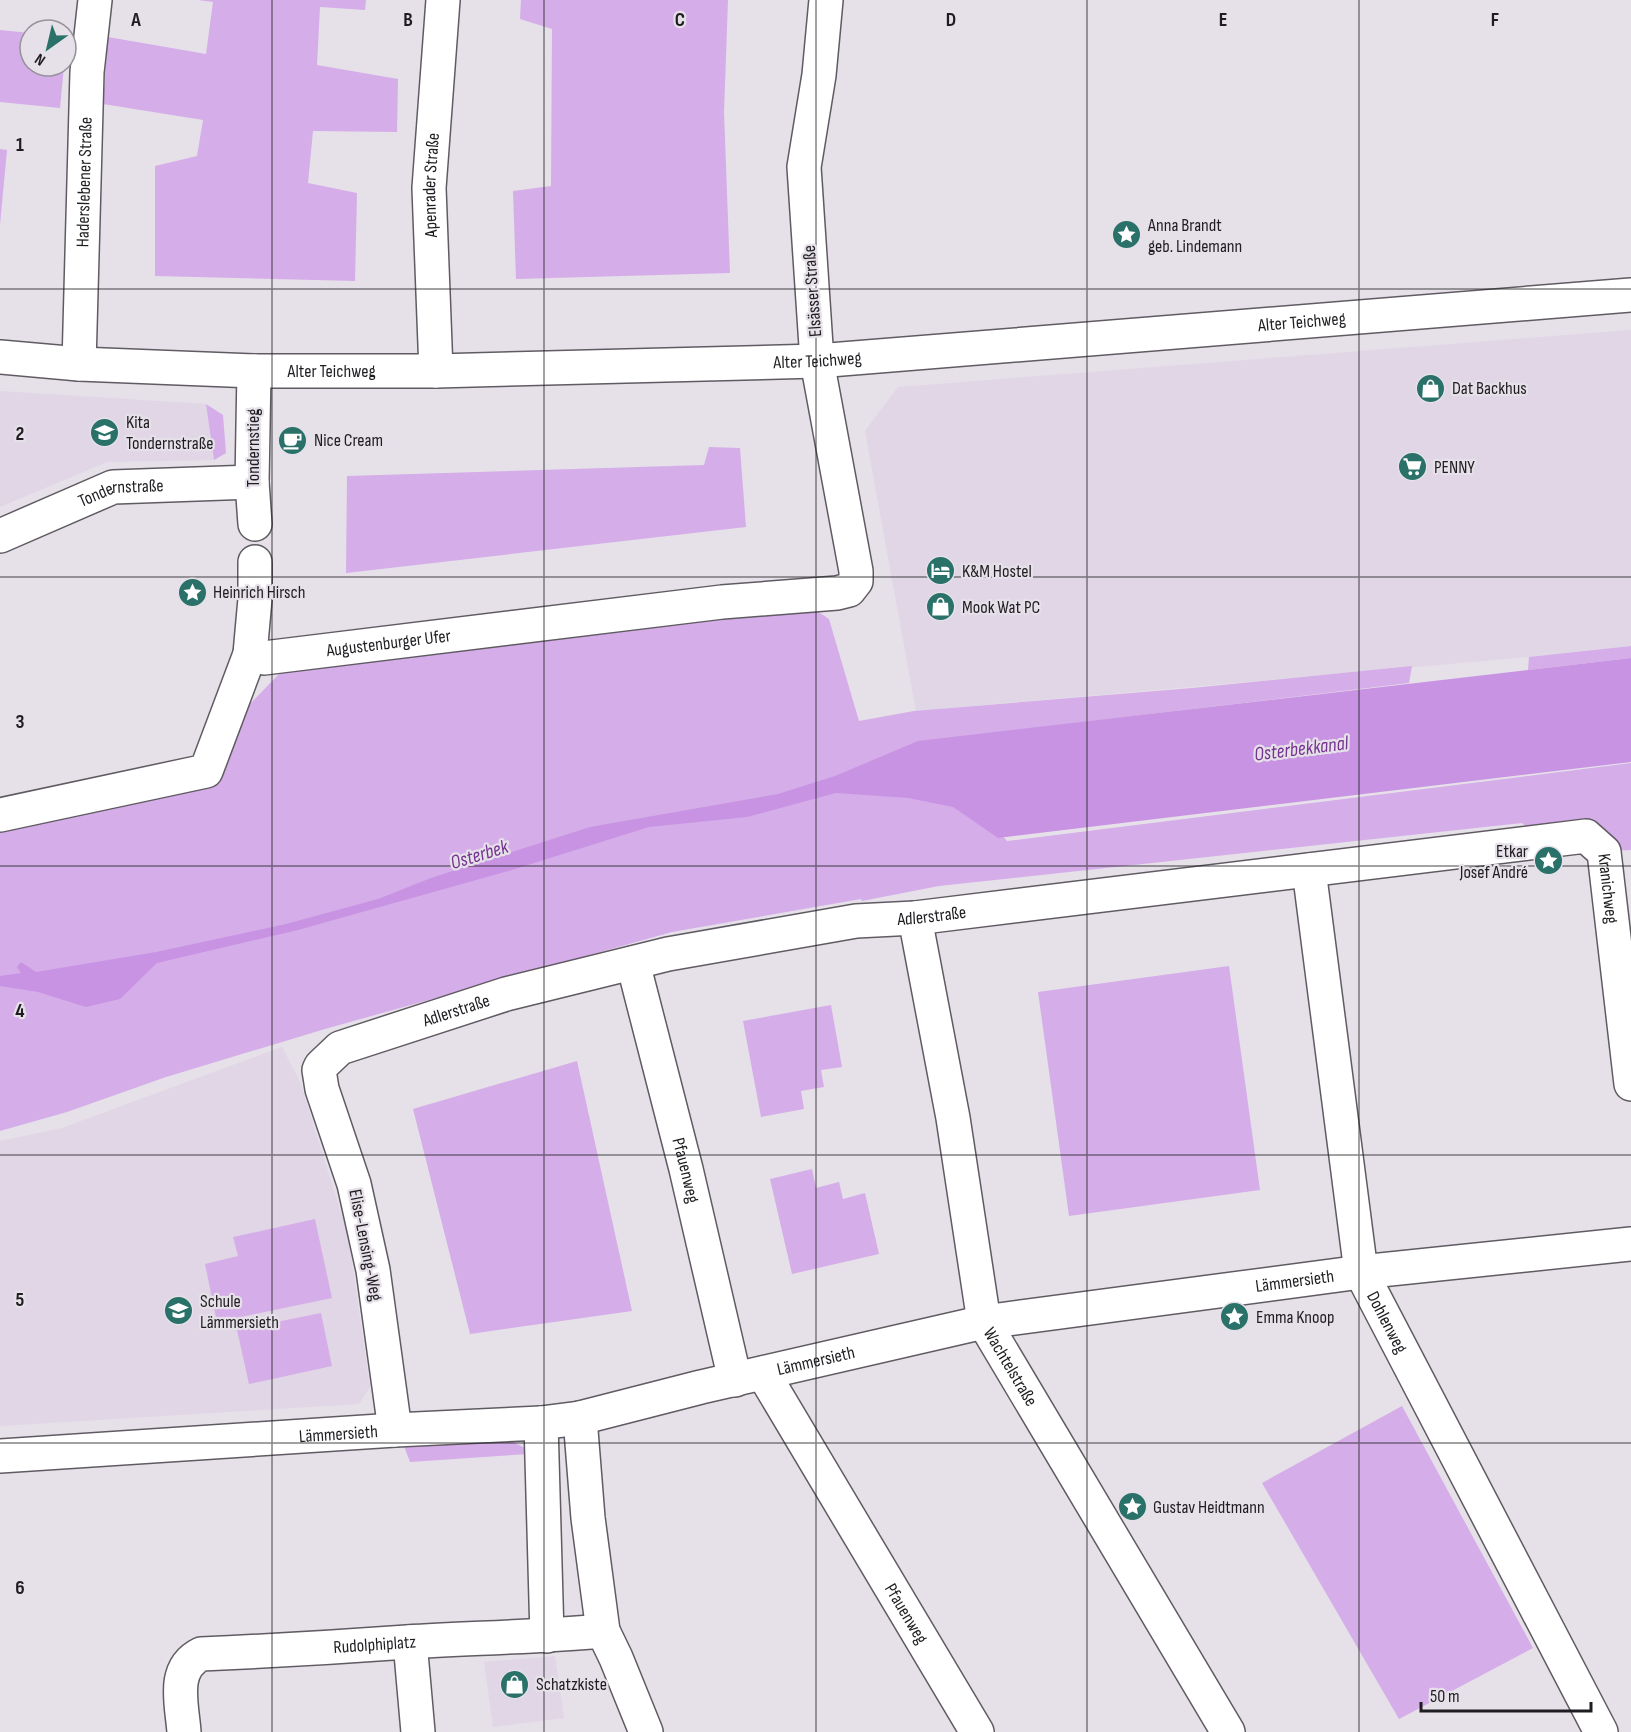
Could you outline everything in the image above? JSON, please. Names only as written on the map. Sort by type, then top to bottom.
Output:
[{"type":"street","name":"Haderslebener Straße","points":[[79,364],[87,72],[95,0]]},
{"type":"street","name":"Apenrader Straße","points":[[436,371],[429,188],[443,0]]},
{"type":"street","name":"Elsässer Straße","points":[[826,0],[819,75],[804,167],[817,361],[856,571],[843,588]]},
{"type":"street","name":"Alter Teichweg","points":[[0,357],[79,364],[254,371],[436,371],[817,361],[1631,295]]},
{"type":"street","name":"Tondernstieg","points":[[254,371],[252,482],[255,525]]},
{"type":"street","name":"Tondernstraße","points":[[0,536],[113,487],[252,482]]},
{"type":"street","points":[[0,815],[206,771],[250,654],[255,599],[255,562]]},
{"type":"street","name":"Augustenburger Ufer","points":[[250,654],[264,658],[843,588]]},
{"type":"street","name":"Kranichweg","points":[[1560,840],[1587,837],[1604,852],[1631,1084]]},
{"type":"street","name":"Adlerstraße","points":[[321,1066],[340,1048],[506,994],[668,954],[856,921],[915,918],[1560,840]]},
{"type":"street","name":"Dohlenweg","points":[[1309,870],[1361,1272],[1601,1732]]},
{"type":"street","name":"Wachtelstraße","points":[[915,918],[953,1118],[984,1322],[1228,1732]]},
{"type":"street","name":"Pfauenweg","points":[[633,963],[686,1169],[749,1376],[977,1732]]},
{"type":"street","name":"Elise-Lensing-Weg","points":[[321,1066],[319,1070],[322,1089],[354,1184],[373,1270],[395,1430]]},
{"type":"street","name":"Lämmersieth","points":[[0,1456],[395,1430],[541,1424],[580,1418],[984,1322],[1361,1272],[1631,1244]]},
{"type":"street","points":[[580,1418],[588,1518],[603,1631],[646,1732]]},
{"type":"street","points":[[541,1424],[547,1636]]},
{"type":"street","name":"Rudolphiplatz","points":[[184,1732],[182,1674],[190,1659],[201,1654],[327,1649],[603,1631]]},
{"type":"street","points":[[410,1642],[418,1732]]},
{"type":"shaded area","points":[[198,0],[366,0],[365,10],[320,7],[317,65],[398,79],[397,132],[313,131],[308,183],[357,193],[355,281],[155,276],[155,166],[197,156],[203,120],[103,104],[108,37],[206,54],[213,2]]},
{"type":"shaded area","points":[[521,0],[728,0],[724,112],[730,273],[516,279],[513,191],[551,186],[552,29],[520,19]]},
{"type":"shaded area","points":[[0,30],[18,32],[18,78],[63,78],[60,108],[0,102]]},
{"type":"shaded area","points":[[0,149],[7,150],[0,225]]},
{"type":"shaded area","points":[[1631,330],[1631,646],[916,711],[865,431],[898,387]]},
{"type":"shaded area","name":"Kita Tondernstraße","points":[[0,391],[206,404],[214,460],[107,462],[0,507]]},
{"type":"shaded area","points":[[206,404],[223,415],[226,453],[214,460]]},
{"type":"shaded area","points":[[709,447],[740,448],[746,527],[346,573],[347,476],[704,465]]},
{"type":"shaded area","points":[[761,609],[817,611],[829,619],[859,721],[914,711],[1192,688],[1412,666],[1409,683],[918,742],[1007,841],[1631,763],[1631,850],[1560,853],[1522,823],[939,886],[862,901],[861,899],[672,932],[325,1029],[166,1077],[67,1112],[0,1131],[0,826],[212,785],[246,708],[280,673]]},
{"type":"shaded area","points":[[1631,646],[1631,658],[1528,670],[1529,657]]},
{"type":"shaded area","points":[[1229,966],[1260,1190],[1069,1216],[1038,992]]},
{"type":"shaded area","points":[[831,1005],[842,1067],[821,1070],[824,1087],[801,1091],[804,1109],[761,1117],[743,1021]]},
{"type":"shaded area","name":"Schule Lämmersieth","points":[[282,1047],[300,1082],[348,1235],[370,1387],[359,1404],[0,1426],[0,1141],[62,1128]]},
{"type":"shaded area","points":[[577,1061],[632,1311],[470,1334],[413,1109]]},
{"type":"shaded area","points":[[812,1169],[816,1188],[839,1182],[843,1199],[865,1193],[879,1254],[792,1274],[770,1179]]},
{"type":"shaded area","points":[[315,1219],[332,1298],[217,1322],[205,1264],[238,1256],[233,1237]]},
{"type":"shaded area","points":[[321,1313],[332,1366],[249,1384],[237,1330]]},
{"type":"shaded area","points":[[1402,1406],[1533,1648],[1399,1719],[1262,1483]]},
{"type":"shaded area","points":[[513,1442],[527,1449],[528,1454],[410,1462],[404,1446]]},
{"type":"shaded area","points":[[555,1656],[564,1718],[493,1727],[484,1662]]},
{"type":"water","name":"Osterbekkanal","points":[[1631,658],[1631,762],[998,838],[953,807],[908,798],[836,793],[747,817],[649,827],[515,869],[298,930],[157,963],[120,999],[86,1007],[38,992],[0,986],[0,976],[21,973],[17,967],[21,962],[36,972],[156,952],[286,924],[378,899],[431,878],[590,827],[778,794],[835,776],[918,741]]},
{"type":"place","name":"Anna Brandt geb. Lindemann","points":[[1127,235]]},
{"type":"place","name":"Dat Backhus","points":[[1431,388]]},
{"type":"place","name":"Kita Tondernstraße","points":[[105,432]]},
{"type":"place","name":"Nice Cream","points":[[293,440]]},
{"type":"place","name":"PENNY","points":[[1413,467]]},
{"type":"place","name":"K&M Hostel","points":[[941,571]]},
{"type":"place","name":"Heinrich Hirsch","points":[[192,592]]},
{"type":"place","name":"Mook Wat PC","points":[[941,607]]},
{"type":"place","name":"Etkar Josef André","points":[[1549,861]]},
{"type":"place","name":"Schule Lämmersieth","points":[[179,1311]]},
{"type":"place","name":"Emma Knoop","points":[[1235,1317]]},
{"type":"place","name":"Gustav Heidtmann","points":[[1132,1507]]},
{"type":"place","name":"Schatzkiste","points":[[515,1684]]},
{"type":"water label","name":"Osterbek","points":[[479,854]]}]
